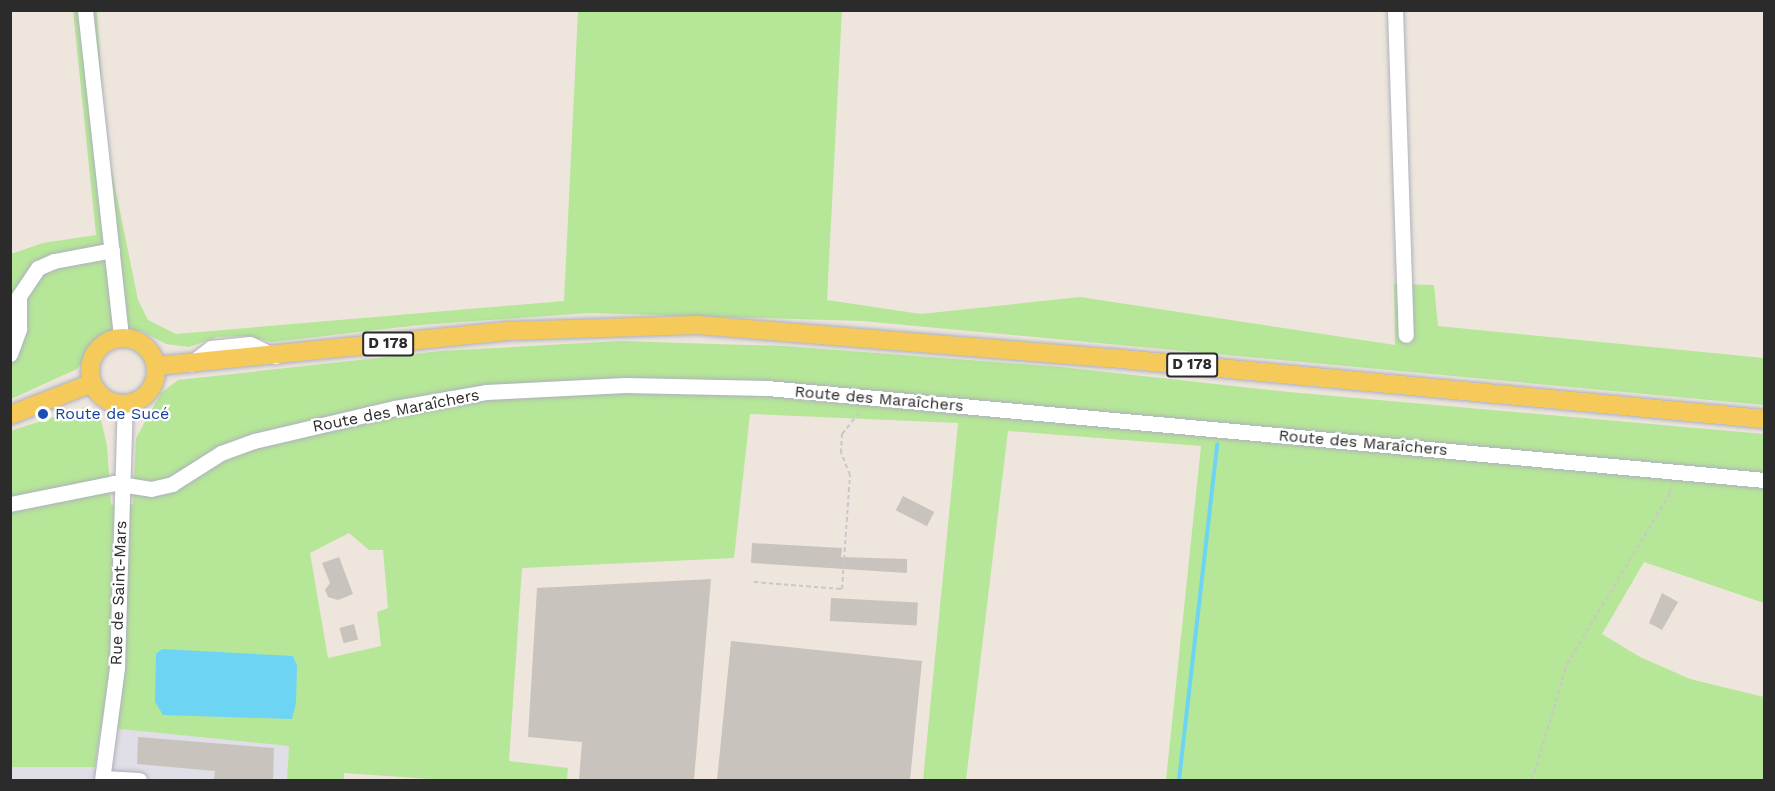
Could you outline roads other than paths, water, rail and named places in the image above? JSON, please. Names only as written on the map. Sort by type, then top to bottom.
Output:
[{"type":"main road","name":"D 178","points":[[157,366],[188,365],[508,331],[698,325],[766,328],[1764,419]]},
{"type":"main road","points":[[121,337],[140,342],[154,356],[157,366],[149,392],[125,404],[105,399],[92,383],[90,372],[95,353],[111,339],[121,337]]},
{"type":"main road","points":[[10,415],[92,383]]},
{"type":"street","points":[[85,10],[121,337]]},
{"type":"street","points":[[1395,10],[1406,335]]},
{"type":"street","points":[[10,354],[19,329],[19,296],[38,268],[54,261],[112,250]]},
{"type":"street","name":"Route des Maraîchers","points":[[10,504],[121,483],[151,489],[172,484],[221,453],[254,441],[395,408],[486,392],[680,385],[880,399],[1764,480]]},
{"type":"street","name":"Rue de Saint-Mars","points":[[102,779],[117,667],[125,404]]},
{"type":"street","points":[[102,779],[139,780]]},
{"type":"water","points":[[162,649],[293,656],[297,666],[296,703],[292,719],[163,715],[155,702],[156,654]]},
{"type":"waterway","points":[[1179,780],[1217,444]]},
{"type":"place","name":"Route de Sucé","points":[[43,414]]}]
